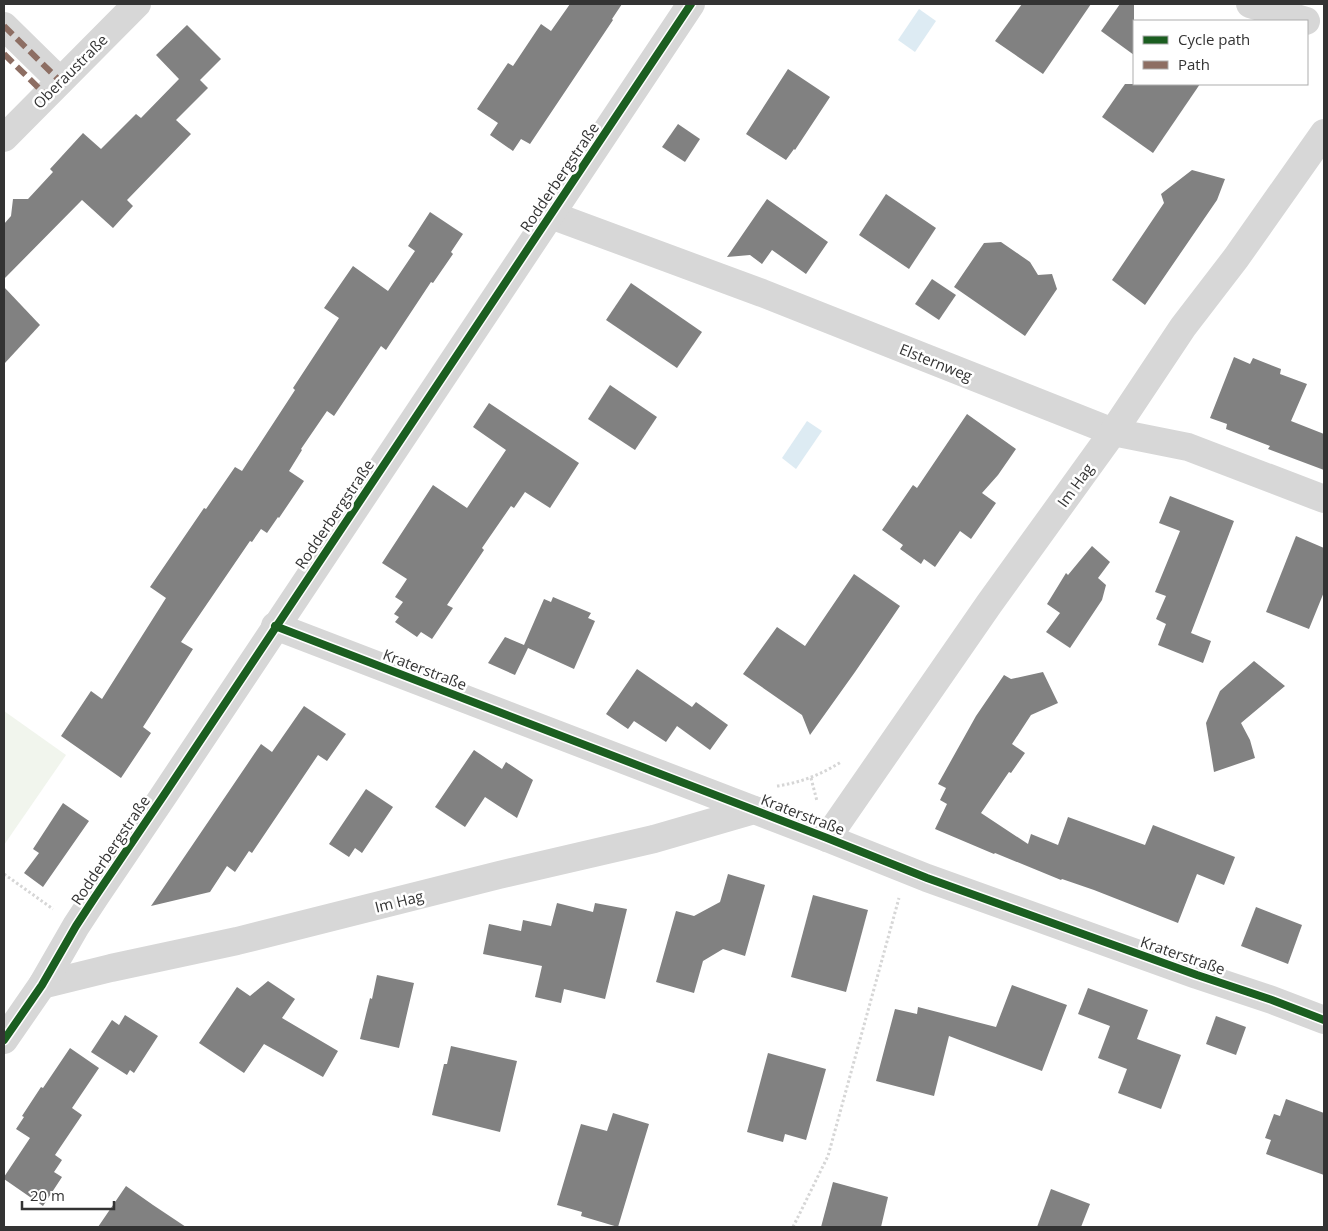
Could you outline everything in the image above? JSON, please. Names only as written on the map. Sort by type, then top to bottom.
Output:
[{"type":"street","name":"Oberaustraße","points":[[4,138],[137,4]]},
{"type":"street","name":"Rodderbergstraße","points":[[4,1040],[42,985],[76,926],[691,4]]},
{"type":"street","points":[[1250,4],[1303,20]]},
{"type":"street","points":[[1308,22],[1324,27]]},
{"type":"street","points":[[4,26],[60,81]]},
{"type":"street","name":"Im Hag","points":[[827,838],[989,604],[1114,432],[1184,327],[1242,250],[1324,133]]},
{"type":"street","name":"Elsternweg","points":[[551,215],[762,292],[1114,432],[1188,446],[1324,499]]},
{"type":"street","name":"Kraterstraße","points":[[276,626],[827,838],[907,871],[1324,1020]]},
{"type":"street","name":"Im Hag","points":[[42,985],[237,941],[499,875],[654,839],[754,810]]},
{"type":"path","points":[[772,786],[811,778],[829,770],[846,759]]},
{"type":"path","points":[[793,1227],[828,1156],[907,871]]},
{"type":"path","points":[[4,874],[76,926]]},
{"type":"shaded area","points":[[919,9],[936,21],[915,52],[898,40]]},
{"type":"shaded area","points":[[807,421],[822,431],[796,469],[782,458]]},
{"type":"shaded area","points":[[4,711],[66,755],[4,845]]},
{"type":"building","points":[[570,4],[622,4],[530,144],[521,139],[513,151],[490,135],[498,123],[477,109],[508,63],[513,66],[541,24],[551,31]]},
{"type":"building","points":[[1022,4],[1091,4],[1043,74],[995,41]]},
{"type":"building","points":[[1120,4],[1134,4],[1133,54],[1101,31]]},
{"type":"building","points":[[187,25],[221,59],[200,80],[208,88],[176,120],[191,134],[127,200],[133,206],[113,228],[82,200],[4,279],[4,224],[11,216],[13,199],[28,199],[53,172],[50,169],[83,133],[101,149],[136,114],[141,118],[179,79],[156,55]]},
{"type":"building","points":[[788,69],[830,97],[795,150],[786,160],[746,134]]},
{"type":"building","points":[[1125,84],[1199,85],[1153,153],[1102,117]]},
{"type":"building","points":[[678,124],[700,139],[685,162],[662,147]]},
{"type":"building","points":[[1192,170],[1225,179],[1217,200],[1145,305],[1112,280],[1164,203],[1161,194]]},
{"type":"building","points":[[886,194],[936,228],[909,269],[859,235]]},
{"type":"building","points":[[767,199],[828,242],[806,274],[772,250],[762,264],[750,255],[727,257]]},
{"type":"building","points":[[430,212],[463,234],[451,252],[453,254],[433,283],[431,282],[386,350],[381,346],[334,416],[327,411],[301,449],[289,471],[304,481],[267,533],[261,529],[252,542],[250,541],[181,642],[193,649],[143,727],[151,733],[121,778],[61,736],[91,691],[102,699],[166,598],[150,587],[204,508],[206,509],[235,467],[242,471],[295,390],[293,388],[339,318],[324,308],[353,266],[388,291],[415,251],[408,246]]},
{"type":"building","points":[[1001,242],[1030,262],[1038,275],[1052,274],[1057,289],[1025,336],[954,287],[984,243]]},
{"type":"building","points":[[932,279],[956,295],[939,320],[915,304]]},
{"type":"building","points":[[631,283],[702,332],[677,368],[606,320]]},
{"type":"building","points":[[4,287],[40,325],[4,364]]},
{"type":"building","points":[[1234,357],[1250,364],[1253,358],[1281,369],[1280,374],[1307,384],[1291,421],[1324,434],[1324,470],[1268,449],[1270,446],[1226,429],[1227,424],[1210,418]]},
{"type":"building","points":[[610,385],[657,417],[635,450],[588,419]]},
{"type":"building","points":[[489,403],[579,463],[550,508],[525,492],[514,508],[511,506],[482,548],[484,550],[447,605],[453,608],[432,639],[421,632],[417,637],[395,622],[399,617],[394,614],[403,602],[395,597],[407,579],[382,563],[433,485],[467,508],[506,450],[473,427]]},
{"type":"building","points":[[967,414],[1016,449],[998,475],[982,493],[996,503],[971,539],[960,531],[935,567],[924,559],[921,564],[900,549],[903,545],[882,530],[913,485],[917,488]]},
{"type":"building","points":[[1170,496],[1234,521],[1191,633],[1211,641],[1203,663],[1158,645],[1166,624],[1156,619],[1166,596],[1155,592],[1180,531],[1159,523]]},
{"type":"building","points":[[1296,536],[1324,548],[1324,592],[1309,629],[1266,612]]},
{"type":"building","points":[[1092,546],[1110,562],[1098,578],[1106,585],[1102,600],[1070,648],[1046,632],[1060,613],[1047,604],[1066,573],[1068,575]]},
{"type":"building","points":[[854,574],[900,606],[810,735],[802,715],[743,674],[777,627],[805,646]]},
{"type":"building","points":[[553,597],[591,613],[588,618],[595,621],[574,669],[528,648],[515,675],[488,663],[505,637],[524,645],[544,599],[551,602]]},
{"type":"building","points":[[1254,661],[1285,686],[1241,723],[1250,740],[1255,758],[1214,772],[1206,723],[1220,691]]},
{"type":"building","points":[[637,669],[692,707],[696,702],[728,725],[710,750],[677,726],[666,742],[634,721],[628,729],[606,714]]},
{"type":"building","points":[[1043,672],[1058,703],[1031,715],[1012,744],[1025,753],[1011,773],[1009,772],[981,813],[1028,844],[1031,834],[1058,845],[1068,817],[1145,845],[1153,825],[1235,857],[1224,885],[1197,874],[1178,923],[1094,890],[1061,880],[935,829],[947,804],[940,800],[946,788],[938,784],[976,716],[1004,675],[1011,679]]},
{"type":"building","points":[[304,706],[346,734],[327,761],[318,755],[252,853],[249,851],[235,872],[227,866],[210,892],[151,906],[261,744],[272,752]]},
{"type":"building","points":[[474,750],[502,769],[506,762],[533,780],[517,818],[485,797],[465,827],[435,807]]},
{"type":"building","points":[[366,789],[393,807],[362,853],[355,848],[349,857],[329,844]]},
{"type":"building","points":[[63,803],[89,821],[43,887],[24,873],[39,853],[33,849]]},
{"type":"building","points":[[728,874],[765,885],[745,956],[723,949],[703,961],[694,993],[656,982],[676,911],[694,916],[720,902]]},
{"type":"building","points":[[813,895],[868,910],[846,992],[791,977]]},
{"type":"building","points":[[557,903],[593,912],[595,903],[627,909],[605,999],[564,989],[561,1003],[535,997],[542,966],[483,954],[489,924],[521,931],[523,920],[551,926]]},
{"type":"building","points":[[1256,907],[1302,925],[1288,964],[1241,946]]},
{"type":"building","points":[[377,975],[414,983],[399,1048],[360,1039]]},
{"type":"building","points":[[268,981],[295,999],[282,1018],[338,1051],[323,1077],[264,1044],[244,1073],[199,1043],[237,987],[250,996]]},
{"type":"building","points":[[1012,985],[1067,1005],[1042,1071],[949,1036],[934,1096],[876,1081],[895,1009],[917,1014],[918,1007],[996,1027]]},
{"type":"building","points":[[1088,988],[1148,1010],[1137,1039],[1181,1055],[1161,1109],[1118,1093],[1127,1069],[1098,1058],[1110,1026],[1078,1014]]},
{"type":"building","points":[[125,1015],[158,1036],[134,1073],[130,1070],[127,1075],[91,1052],[112,1020],[119,1025]]},
{"type":"building","points":[[1216,1016],[1246,1027],[1236,1055],[1206,1044]]},
{"type":"building","points":[[451,1046],[517,1061],[500,1132],[432,1115],[444,1064],[447,1064]]},
{"type":"building","points":[[70,1048],[99,1068],[72,1108],[82,1115],[55,1155],[62,1160],[54,1172],[62,1177],[43,1206],[4,1179],[4,1177],[30,1138],[16,1129],[24,1117],[22,1116]]},
{"type":"building","points":[[768,1053],[826,1069],[806,1140],[785,1134],[783,1142],[747,1132]]},
{"type":"building","points":[[1286,1099],[1324,1113],[1324,1175],[1266,1154],[1271,1140],[1265,1138],[1274,1114],[1280,1116]]},
{"type":"building","points":[[613,1113],[649,1124],[618,1227],[581,1216],[582,1212],[557,1205],[581,1124],[607,1131]]},
{"type":"building","points":[[833,1182],[888,1197],[881,1227],[821,1227]]},
{"type":"building","points":[[126,1186],[153,1205],[186,1227],[98,1227]]},
{"type":"building","points":[[1051,1189],[1090,1204],[1081,1227],[1037,1227]]},
{"type":"marked path","points":[[4,26],[60,81]]},
{"type":"marked path","points":[[4,54],[46,95]]},
{"type":"cycle path","points":[[4,1040],[42,985],[95,897],[691,4]]},
{"type":"cycle path","points":[[275,626],[927,878],[1324,1020]]}]
